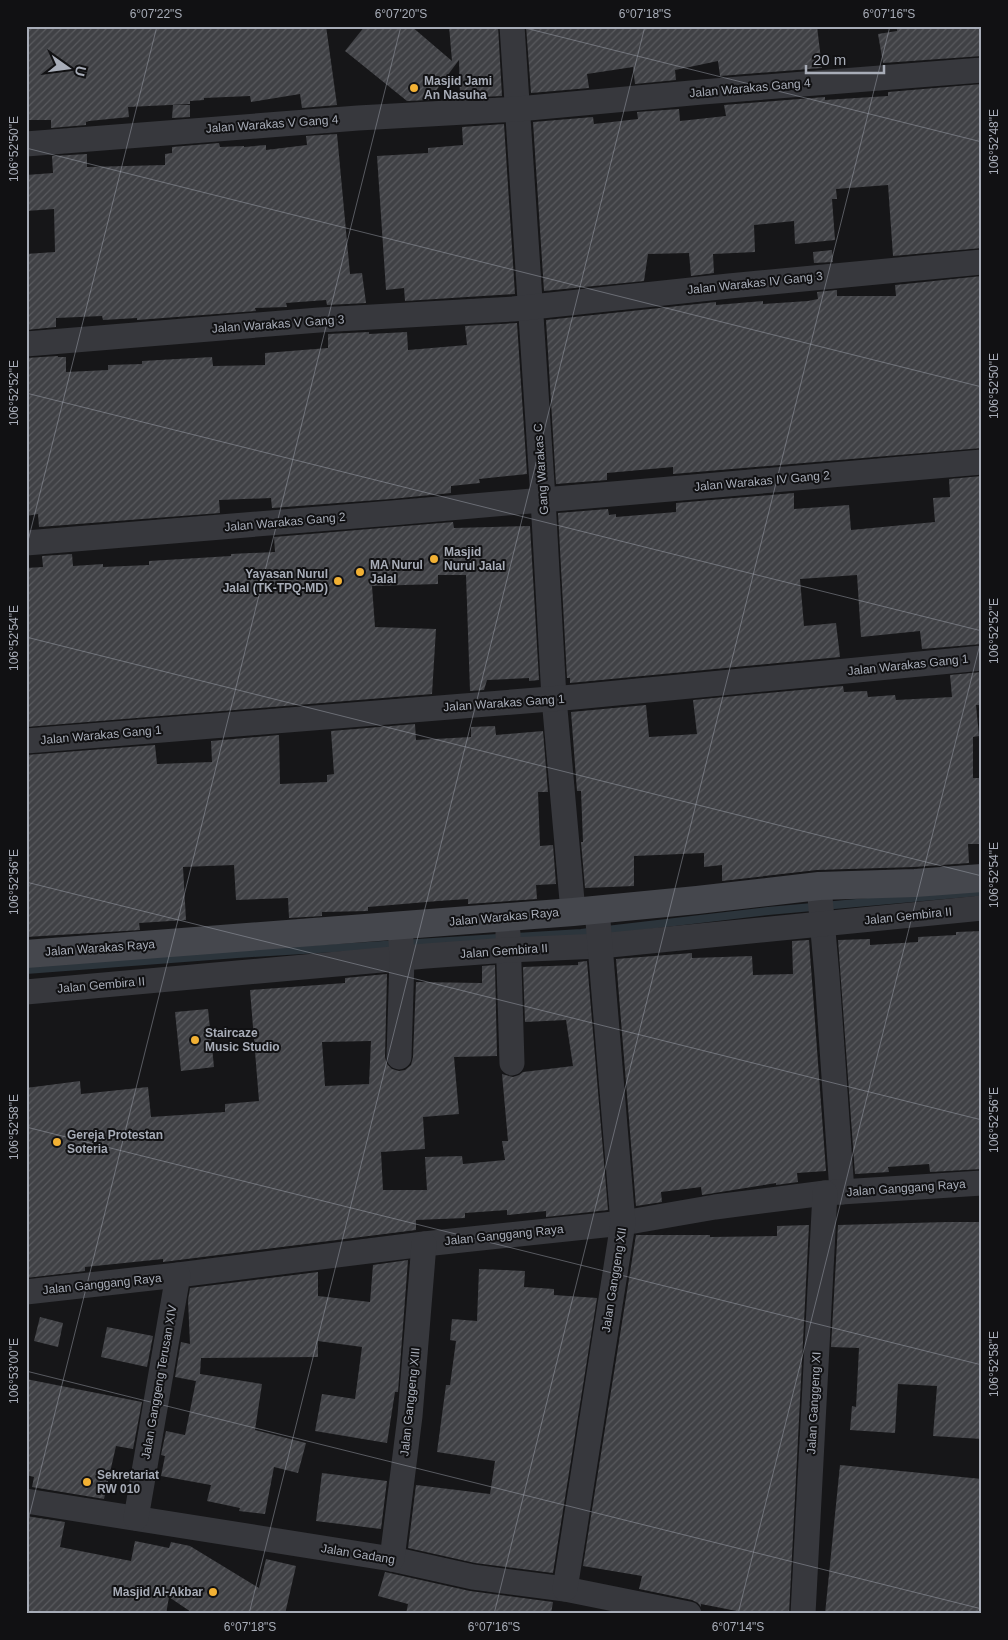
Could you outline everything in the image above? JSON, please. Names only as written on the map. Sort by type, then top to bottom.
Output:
[{"type":"street","name":"Gang Warakas C","points":[[512,26],[554,698],[594,926]]},
{"type":"street","name":"Jalan Warakas Gang 4","points":[[518,109],[702,92],[982,70]]},
{"type":"street","name":"Jalan Warakas V Gang 4","points":[[26,144],[358,118],[518,109]]},
{"type":"street","name":"Jalan Warakas IV Gang 3","points":[[529,307],[982,262]]},
{"type":"street","name":"Jalan Warakas V Gang 3","points":[[26,344],[319,320],[529,307]]},
{"type":"street","name":"Jalan Warakas IV Gang 2","points":[[543,499],[982,462]]},
{"type":"street","name":"Jalan Warakas Gang 2","points":[[26,543],[543,499]]},
{"type":"street","name":"Jalan Warakas Gang 1","points":[[26,741],[554,698],[982,658]]},
{"type":"street","name":"Jalan Warakas Raya","points":[[26,954],[401,943],[508,935],[594,926],[697,900],[820,905],[915,883],[982,878]]},
{"type":"street","name":"Jalan Gembira II","points":[[508,935],[820,905],[982,908]]},
{"type":"street","name":"Jalan Ganggeng XI","points":[[803,1614],[833,1192],[820,905]]},
{"type":"street","name":"Jalan Ganggeng XII","points":[[564,1589],[623,1223],[594,926]]},
{"type":"street","points":[[508,935],[512,1062]]},
{"type":"street","name":"Jalan Gembira II","points":[[26,992],[401,943]]},
{"type":"street","points":[[400,1057],[401,943]]},
{"type":"street","name":"Jalan Ganggang Raya","points":[[26,1292],[424,1244],[623,1223],[715,1207],[833,1192],[982,1184]]},
{"type":"street","name":"Jalan Ganggeng XIII","points":[[392,1559],[410,1416],[424,1244]]},
{"type":"street","name":"Jalan Ganggeng Terusan XIV","points":[[136,1518],[178,1275]]},
{"type":"street","name":"Jalan Gadang","points":[[26,1501],[392,1559],[473,1576],[564,1589],[689,1614]]},
{"type":"building","points":[[26,26],[326,26],[337,105],[302,108],[300,94],[251,102],[250,96],[204,98],[204,100],[190,101],[190,104],[128,107],[129,117],[89,121],[86,122],[86,125],[51,128],[51,120],[26,120]]},
{"type":"building","name":"Masjid Jami An Nasuha","points":[[365,26],[411,26],[452,61],[449,26],[498,26],[502,96],[460,98],[459,60],[429,100],[407,101],[345,51]]},
{"type":"building","points":[[526,26],[753,26],[753,29],[774,26],[817,26],[822,68],[720,76],[718,61],[675,70],[676,80],[635,84],[633,67],[587,74],[589,88],[531,93]]},
{"type":"building","points":[[897,26],[982,26],[982,56],[883,63],[878,34],[897,31]]},
{"type":"building","points":[[982,84],[982,248],[893,256],[888,185],[836,189],[837,199],[832,199],[835,240],[795,244],[794,221],[754,225],[755,252],[713,254],[714,273],[691,276],[689,253],[648,254],[644,281],[544,291],[533,122],[593,117],[594,124],[638,119],[637,112],[679,109],[680,121],[726,116],[724,105],[825,97],[825,100],[888,96],[888,92]]},
{"type":"building","points":[[173,105],[190,105],[190,117],[172,118]]},
{"type":"building","points":[[504,124],[515,294],[405,301],[404,288],[386,290],[377,156],[428,153],[428,148],[463,145],[462,127]]},
{"type":"building","points":[[337,134],[350,274],[362,273],[366,303],[327,305],[326,300],[286,303],[287,307],[255,308],[256,311],[137,320],[137,318],[103,320],[102,316],[56,318],[56,327],[26,330],[26,254],[55,252],[54,209],[26,211],[26,175],[53,173],[52,156],[87,154],[87,167],[165,165],[165,154],[172,153],[172,147],[219,143],[220,147],[266,145],[266,150],[307,145],[306,136]]},
{"type":"building","points":[[832,250],[833,262],[814,263],[813,252]]},
{"type":"building","points":[[982,276],[982,448],[673,474],[673,467],[607,473],[607,480],[556,484],[546,320],[716,302],[716,305],[763,301],[763,304],[808,301],[818,299],[817,292],[837,290],[837,296],[896,296],[895,285]]},
{"type":"building","points":[[517,323],[527,474],[479,479],[480,483],[451,486],[451,493],[391,499],[272,508],[271,498],[219,500],[220,513],[39,527],[38,514],[26,516],[26,358],[66,357],[66,372],[108,370],[108,365],[142,364],[142,361],[212,357],[213,366],[265,365],[265,353],[328,348],[328,334],[407,332],[408,350],[467,345],[465,326]]},
{"type":"building","points":[[982,476],[982,644],[922,649],[920,631],[861,637],[857,575],[800,579],[804,626],[836,623],[840,657],[570,683],[570,678],[567,678],[558,513],[608,509],[609,515],[616,514],[616,517],[676,512],[676,503],[794,493],[794,509],[849,505],[851,530],[935,522],[933,498],[950,497],[949,479]]},
{"type":"building","points":[[453,522],[454,528],[530,526],[539,680],[529,681],[529,678],[487,680],[484,690],[470,691],[466,575],[438,575],[438,584],[372,586],[375,627],[436,629],[432,694],[26,727],[26,568],[43,567],[42,556],[72,554],[73,566],[103,564],[103,567],[149,565],[149,561],[275,552],[274,537]]},
{"type":"building","points":[[982,672],[982,705],[976,705],[979,736],[973,737],[973,778],[980,778],[982,844],[968,844],[969,863],[817,870],[722,881],[722,865],[704,867],[704,853],[634,856],[634,886],[585,888],[581,842],[583,842],[581,791],[577,791],[571,712],[646,705],[649,737],[697,734],[693,700],[843,686],[844,692],[867,691],[868,697],[895,695],[896,700],[952,697],[950,675]]},
{"type":"building","points":[[415,724],[416,740],[471,737],[471,727],[495,726],[496,735],[543,731],[548,792],[538,792],[540,846],[553,845],[556,884],[536,885],[537,899],[468,904],[468,899],[438,901],[368,907],[368,911],[322,912],[322,916],[289,918],[288,898],[236,900],[234,865],[183,867],[186,920],[139,923],[140,930],[26,937],[26,755],[155,745],[157,764],[212,762],[211,741],[279,735],[280,784],[327,782],[327,775],[334,774],[331,731]]},
{"type":"building","points":[[982,931],[982,1169],[930,1172],[929,1164],[888,1167],[889,1172],[855,1174],[838,940],[870,939],[870,945],[918,942],[918,937],[956,935],[956,932]]},
{"type":"building","points":[[809,940],[826,1171],[797,1173],[798,1182],[776,1185],[776,1183],[702,1195],[701,1187],[661,1192],[662,1202],[636,1206],[616,959],[692,953],[692,958],[752,956],[753,975],[793,974],[792,941]]},
{"type":"building","points":[[587,961],[608,1210],[546,1217],[546,1211],[507,1215],[507,1210],[465,1213],[465,1218],[416,1220],[416,1230],[163,1262],[163,1259],[85,1267],[85,1271],[26,1278],[26,1088],[80,1081],[81,1094],[148,1087],[151,1117],[225,1112],[225,1104],[259,1101],[250,990],[345,983],[345,978],[387,974],[385,1057],[387,1064],[392,1069],[405,1070],[411,1065],[413,1057],[416,982],[482,983],[482,966],[495,965],[497,1056],[454,1057],[459,1114],[423,1117],[425,1149],[381,1152],[383,1190],[427,1190],[425,1157],[462,1156],[463,1164],[505,1160],[502,1141],[508,1141],[502,1074],[513,1077],[523,1072],[573,1066],[566,1020],[525,1022],[523,967],[578,965],[578,962]],"holes":[[[371,1041],[369,1084],[325,1086],[322,1042]]]},
{"type":"building","name":"Staircaze Music Studio","points":[[208,1009],[214,1067],[181,1071],[175,1012]]},
{"type":"building","points":[[982,1222],[982,1439],[933,1436],[937,1386],[898,1384],[895,1433],[850,1430],[852,1406],[856,1407],[859,1348],[831,1347],[838,1225]]},
{"type":"building","points":[[809,1225],[789,1614],[752,1614],[701,1604],[701,1607],[692,1600],[639,1589],[642,1576],[583,1566],[636,1235],[777,1236],[777,1226]]},
{"type":"building","points":[[408,1260],[398,1392],[395,1392],[387,1443],[315,1431],[322,1394],[355,1399],[362,1347],[318,1341],[318,1357],[201,1358],[200,1374],[262,1384],[255,1430],[306,1443],[298,1473],[274,1467],[265,1514],[239,1511],[240,1508],[207,1501],[211,1485],[161,1476],[165,1456],[161,1455],[166,1431],[185,1435],[196,1381],[175,1377],[181,1342],[190,1344],[188,1300],[190,1288],[318,1272],[318,1296],[370,1302],[373,1265]]},
{"type":"building","points":[[479,1269],[525,1271],[524,1287],[554,1289],[554,1295],[597,1298],[553,1573],[475,1563],[408,1548],[416,1485],[490,1494],[495,1461],[437,1452],[446,1385],[450,1385],[456,1341],[450,1340],[452,1319],[477,1321]]},
{"type":"building","points":[[40,1317],[63,1323],[58,1347],[34,1341]]},
{"type":"building","points":[[107,1327],[153,1336],[147,1367],[101,1357]]},
{"type":"building","points":[[26,1379],[142,1402],[133,1449],[116,1446],[104,1499],[32,1487],[34,1477],[26,1475]]},
{"type":"building","points":[[840,1465],[982,1479],[982,1614],[825,1614]]},
{"type":"building","points":[[322,1473],[387,1481],[381,1529],[316,1521]]},
{"type":"building","points":[[26,1516],[65,1522],[60,1547],[131,1561],[135,1541],[169,1548],[171,1542],[190,1546],[259,1588],[266,1559],[296,1566],[285,1614],[194,1614],[169,1597],[166,1614],[26,1614]]},
{"type":"building","points":[[385,1572],[470,1591],[553,1602],[551,1614],[406,1614],[408,1604],[378,1596]]},
{"type":"waterway","points":[[26,970],[237,954],[581,933],[768,911],[978,892]]},
{"type":"place","name":"Masjid Jami An Nasuha","points":[[414,88]]},
{"type":"place","name":"Masjid Nurul Jalal","points":[[434,559]]},
{"type":"place","name":"MA Nurul Jalal","points":[[360,572]]},
{"type":"place","name":"Yayasan Nurul Jalal (TK-TPQ-MD)","points":[[338,581]]},
{"type":"place","name":"Staircaze Music Studio","points":[[195,1040]]},
{"type":"place","name":"Gereja Protestan Soteria","points":[[57,1142]]},
{"type":"place","name":"Sekretariat RW 010","points":[[87,1482]]},
{"type":"place","name":"Masjid Al-Akbar","points":[[213,1592]]}]
